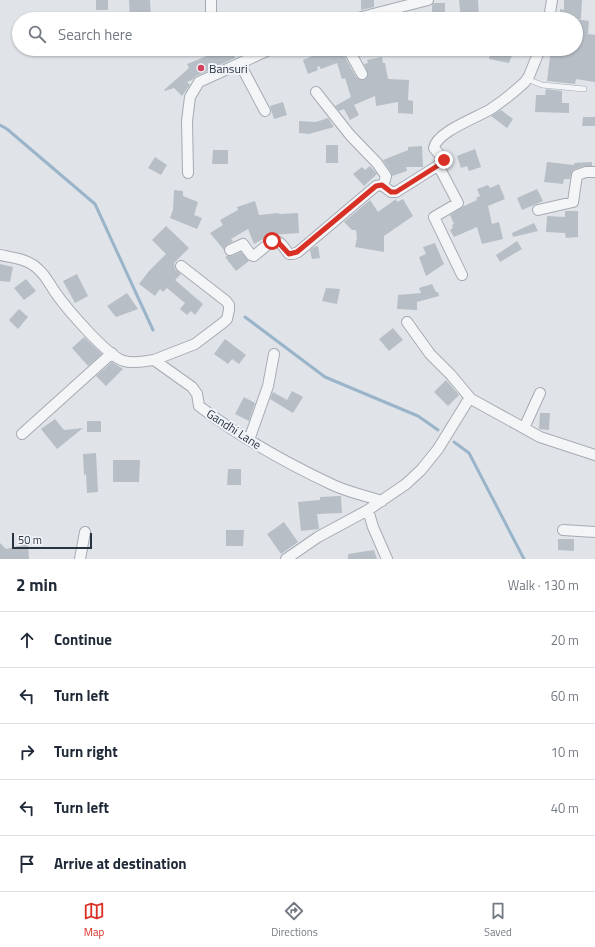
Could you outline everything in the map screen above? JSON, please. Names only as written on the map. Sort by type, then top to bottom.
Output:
[{"type":"street","points":[[211,0],[211,12]]},
{"type":"street","points":[[381,12],[428,0]]},
{"type":"street","points":[[550,12],[552,0]]},
{"type":"street","points":[[188,173],[187,121],[190,97],[199,82],[257,56]]},
{"type":"street","points":[[352,56],[362,74]]},
{"type":"street","points":[[230,250],[243,244],[251,255],[254,256],[272,241],[277,241],[289,254],[294,254],[376,186],[381,184],[391,192],[396,192],[442,163],[444,160],[434,149],[436,143],[452,128],[474,119],[513,93],[529,76],[537,56]]},
{"type":"street","points":[[240,64],[265,111]]},
{"type":"street","points":[[316,92],[350,136],[377,163],[386,176],[383,186]]},
{"type":"street","points":[[438,165],[458,203],[434,218],[462,275]]},
{"type":"street","points":[[538,210],[572,202],[577,175],[586,172],[595,172]]},
{"type":"street","points":[[0,255],[22,259],[39,269],[56,293],[95,339],[124,361],[154,360],[195,344],[224,322],[228,316],[228,305],[226,301],[181,266]]},
{"type":"street","points":[[407,322],[430,354],[451,375],[471,399],[540,437],[595,456]]},
{"type":"street","points":[[22,434],[112,353]]},
{"type":"street","points":[[249,440],[268,386],[274,354]]},
{"type":"street","name":"Gandhi Lane","points":[[154,360],[192,387],[197,394],[198,406],[249,440],[334,485],[382,501]]},
{"type":"street","points":[[524,428],[540,393]]},
{"type":"street","points":[[286,559],[318,537],[368,510],[406,484],[438,449],[467,402],[471,399]]},
{"type":"street","points":[[368,510],[373,527],[387,559]]},
{"type":"street","points":[[563,530],[595,532]]},
{"type":"street","points":[[80,559],[85,532]]},
{"type":"lane","points":[[527,79],[542,85],[584,89]]},
{"type":"building","points":[[96,0],[108,0],[108,10],[96,10]]},
{"type":"building","points":[[129,0],[150,0],[151,12],[130,12]]},
{"type":"building","points":[[361,0],[374,0],[374,7],[361,10]]},
{"type":"building","points":[[459,0],[478,0],[479,12],[460,12]]},
{"type":"building","points":[[564,0],[582,0],[581,12],[560,12],[560,9],[564,10]]},
{"type":"building","points":[[433,3],[445,3],[445,12],[432,12]]},
{"type":"building","points":[[583,20],[589,21],[588,34],[595,35],[595,82],[576,79],[575,84],[547,81],[550,56],[583,56]]},
{"type":"building","points":[[207,56],[234,56],[235,58],[196,76],[187,82],[190,85],[182,96],[174,88],[165,91],[164,90],[189,68],[187,64]]},
{"type":"building","points":[[312,56],[345,56],[356,77],[361,80],[365,79],[368,75],[364,64],[368,63],[367,60],[382,57],[383,63],[385,63],[388,79],[409,80],[408,100],[413,101],[413,114],[398,113],[398,102],[376,106],[375,96],[354,105],[359,115],[350,120],[344,109],[339,111],[335,106],[351,97],[345,78],[342,79],[337,63],[321,69],[319,66],[317,67],[318,70],[308,74],[303,60]]},
{"type":"building","points":[[490,56],[512,56],[509,63],[489,59]]},
{"type":"building","points":[[546,89],[562,91],[562,103],[569,103],[569,113],[535,112],[536,95],[545,95]]},
{"type":"building","points":[[283,102],[287,115],[274,119],[270,106]]},
{"type":"building","points":[[501,110],[513,119],[507,128],[491,116]]},
{"type":"building","points":[[583,117],[595,117],[595,126],[582,126]]},
{"type":"building","points":[[328,118],[334,127],[309,134],[299,133],[299,121],[316,122]]},
{"type":"building","points":[[326,145],[338,145],[338,163],[326,163]]},
{"type":"building","points":[[422,146],[423,167],[406,167],[407,171],[392,176],[383,160],[408,150],[408,147]]},
{"type":"building","points":[[475,149],[481,167],[469,171],[467,166],[461,168],[457,156]]},
{"type":"building","points":[[213,150],[228,150],[228,164],[212,164]]},
{"type":"building","points":[[155,157],[167,165],[161,175],[148,168]]},
{"type":"building","points":[[547,162],[574,165],[574,163],[592,162],[592,166],[584,166],[575,169],[572,171],[570,179],[564,179],[563,184],[544,182]]},
{"type":"building","points":[[370,166],[377,174],[364,186],[353,174],[362,167],[365,170]]},
{"type":"building","points":[[499,184],[505,199],[488,206],[492,224],[499,222],[503,239],[482,244],[477,227],[454,237],[450,230],[453,228],[452,225],[454,224],[450,215],[477,200],[476,198],[480,196],[477,189],[488,185],[490,188]]},
{"type":"building","points":[[537,189],[543,201],[522,210],[517,198]]},
{"type":"building","points":[[174,190],[183,191],[183,196],[198,202],[194,215],[202,218],[197,229],[170,218],[173,210]]},
{"type":"building","points":[[396,199],[397,202],[403,199],[413,216],[384,236],[384,252],[355,247],[357,238],[356,230],[352,230],[344,222],[370,200],[378,212]]},
{"type":"building","points":[[255,201],[259,215],[298,213],[299,233],[271,235],[254,244],[248,229],[231,239],[233,241],[225,246],[224,250],[210,233],[223,225],[220,220],[238,210],[237,207]]},
{"type":"building","points":[[565,211],[578,211],[578,237],[566,238],[565,233],[546,232],[547,216],[565,217]]},
{"type":"building","points":[[534,223],[538,231],[513,237],[512,233]]},
{"type":"building","points":[[166,226],[189,248],[174,263],[175,269],[181,274],[175,280],[203,304],[195,315],[191,311],[187,315],[180,309],[185,303],[167,288],[163,292],[160,289],[155,296],[139,284],[149,271],[166,254],[152,240]]},
{"type":"building","points":[[517,241],[522,249],[500,262],[496,255]]},
{"type":"building","points":[[435,243],[444,264],[426,276],[419,257],[426,254],[423,247]]},
{"type":"building","points":[[318,246],[320,258],[312,259],[310,250]]},
{"type":"building","points":[[241,252],[249,261],[236,271],[225,257]]},
{"type":"building","points":[[0,264],[13,267],[10,282],[0,281]]},
{"type":"building","points":[[77,274],[88,296],[75,303],[63,281]]},
{"type":"building","points":[[26,279],[36,291],[24,300],[14,288]]},
{"type":"building","points":[[432,284],[439,296],[417,302],[417,310],[397,309],[398,295],[421,293],[419,288]]},
{"type":"building","points":[[326,288],[340,289],[337,304],[322,301]]},
{"type":"building","points":[[127,293],[138,309],[116,317],[107,306]]},
{"type":"building","points":[[19,309],[28,317],[18,329],[9,320]]},
{"type":"building","points":[[393,328],[403,340],[389,351],[379,339]]},
{"type":"building","points":[[84,337],[102,354],[88,366],[72,348]]},
{"type":"building","points":[[225,339],[246,355],[239,364],[232,359],[228,364],[214,354]]},
{"type":"building","points":[[112,362],[123,369],[106,386],[96,376]]},
{"type":"building","points":[[446,380],[459,395],[448,406],[434,392]]},
{"type":"building","points":[[292,391],[303,397],[293,413],[270,399],[273,392],[287,400]]},
{"type":"building","points":[[244,397],[255,403],[249,421],[235,414]]},
{"type":"building","points":[[540,413],[550,413],[549,430],[539,429]]},
{"type":"building","points":[[55,419],[64,430],[83,428],[57,449],[41,429]]},
{"type":"building","points":[[87,421],[101,421],[101,432],[87,432]]},
{"type":"building","points":[[96,453],[98,492],[87,493],[83,454]]},
{"type":"building","points":[[113,460],[140,460],[139,482],[113,482]]},
{"type":"building","points":[[228,469],[241,469],[241,485],[227,485]]},
{"type":"building","points":[[341,496],[342,513],[317,514],[319,529],[301,531],[298,502],[320,500],[320,497]]},
{"type":"building","points":[[284,522],[298,542],[281,554],[267,534]]},
{"type":"building","points":[[226,530],[244,530],[243,546],[226,546]]},
{"type":"building","points":[[558,539],[574,539],[574,551],[558,550]]},
{"type":"building","points":[[0,543],[6,549],[28,544],[29,559],[0,559]]},
{"type":"building","points":[[374,550],[377,559],[348,559],[348,554]]},
{"type":"waterway","points":[[0,125],[7,129],[95,204],[153,330]]},
{"type":"waterway","points":[[245,317],[325,377],[418,416],[438,430]]},
{"type":"waterway","points":[[454,442],[469,453],[524,559]]},
{"type":"place","name":"Bansuri","points":[[201,68]]},
{"type":"route","points":[[272,241],[277,241],[289,254],[297,252],[344,211],[376,186],[382,185],[391,192],[396,192],[444,162],[444,160]]}]
